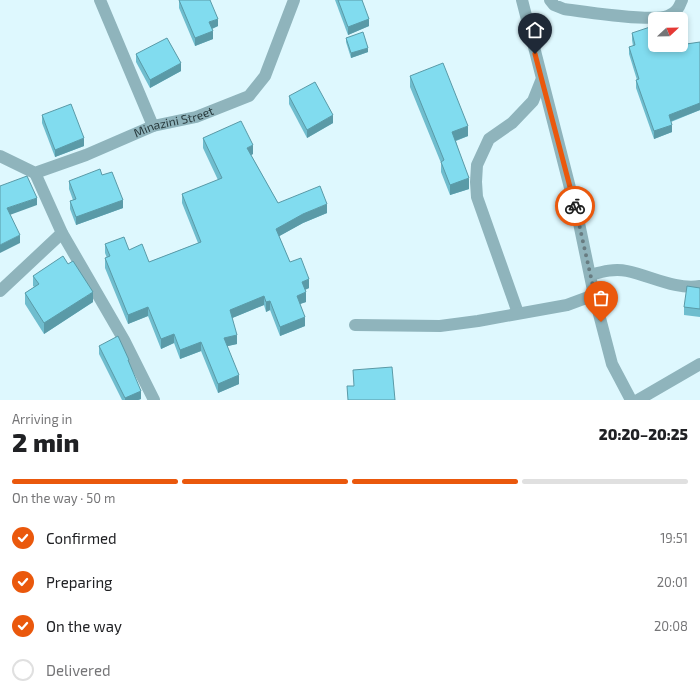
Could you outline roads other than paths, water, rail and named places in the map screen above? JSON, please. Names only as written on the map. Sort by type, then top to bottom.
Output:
[{"type":"street","points":[[100,0],[153,126]]},
{"type":"street","name":"Minazini Street","points":[[35,173],[86,155],[153,126],[196,117],[249,96],[265,76],[294,0]]},
{"type":"street","points":[[522,0],[541,81],[575,209],[594,295],[612,364],[631,400]]},
{"type":"street","points":[[550,0],[554,5],[564,9],[640,17],[667,16],[676,12],[682,0]]},
{"type":"street","points":[[518,313],[478,197],[476,182],[477,165],[489,139],[512,123],[533,101],[541,81]]},
{"type":"street","points":[[0,156],[35,173],[62,233],[124,340],[154,400]]},
{"type":"street","points":[[0,290],[62,233]]},
{"type":"street","points":[[590,275],[609,270],[626,271],[681,287],[700,286]]},
{"type":"street","points":[[356,325],[440,326],[478,321],[567,305],[594,295]]},
{"type":"street","points":[[638,400],[700,364]]}]
